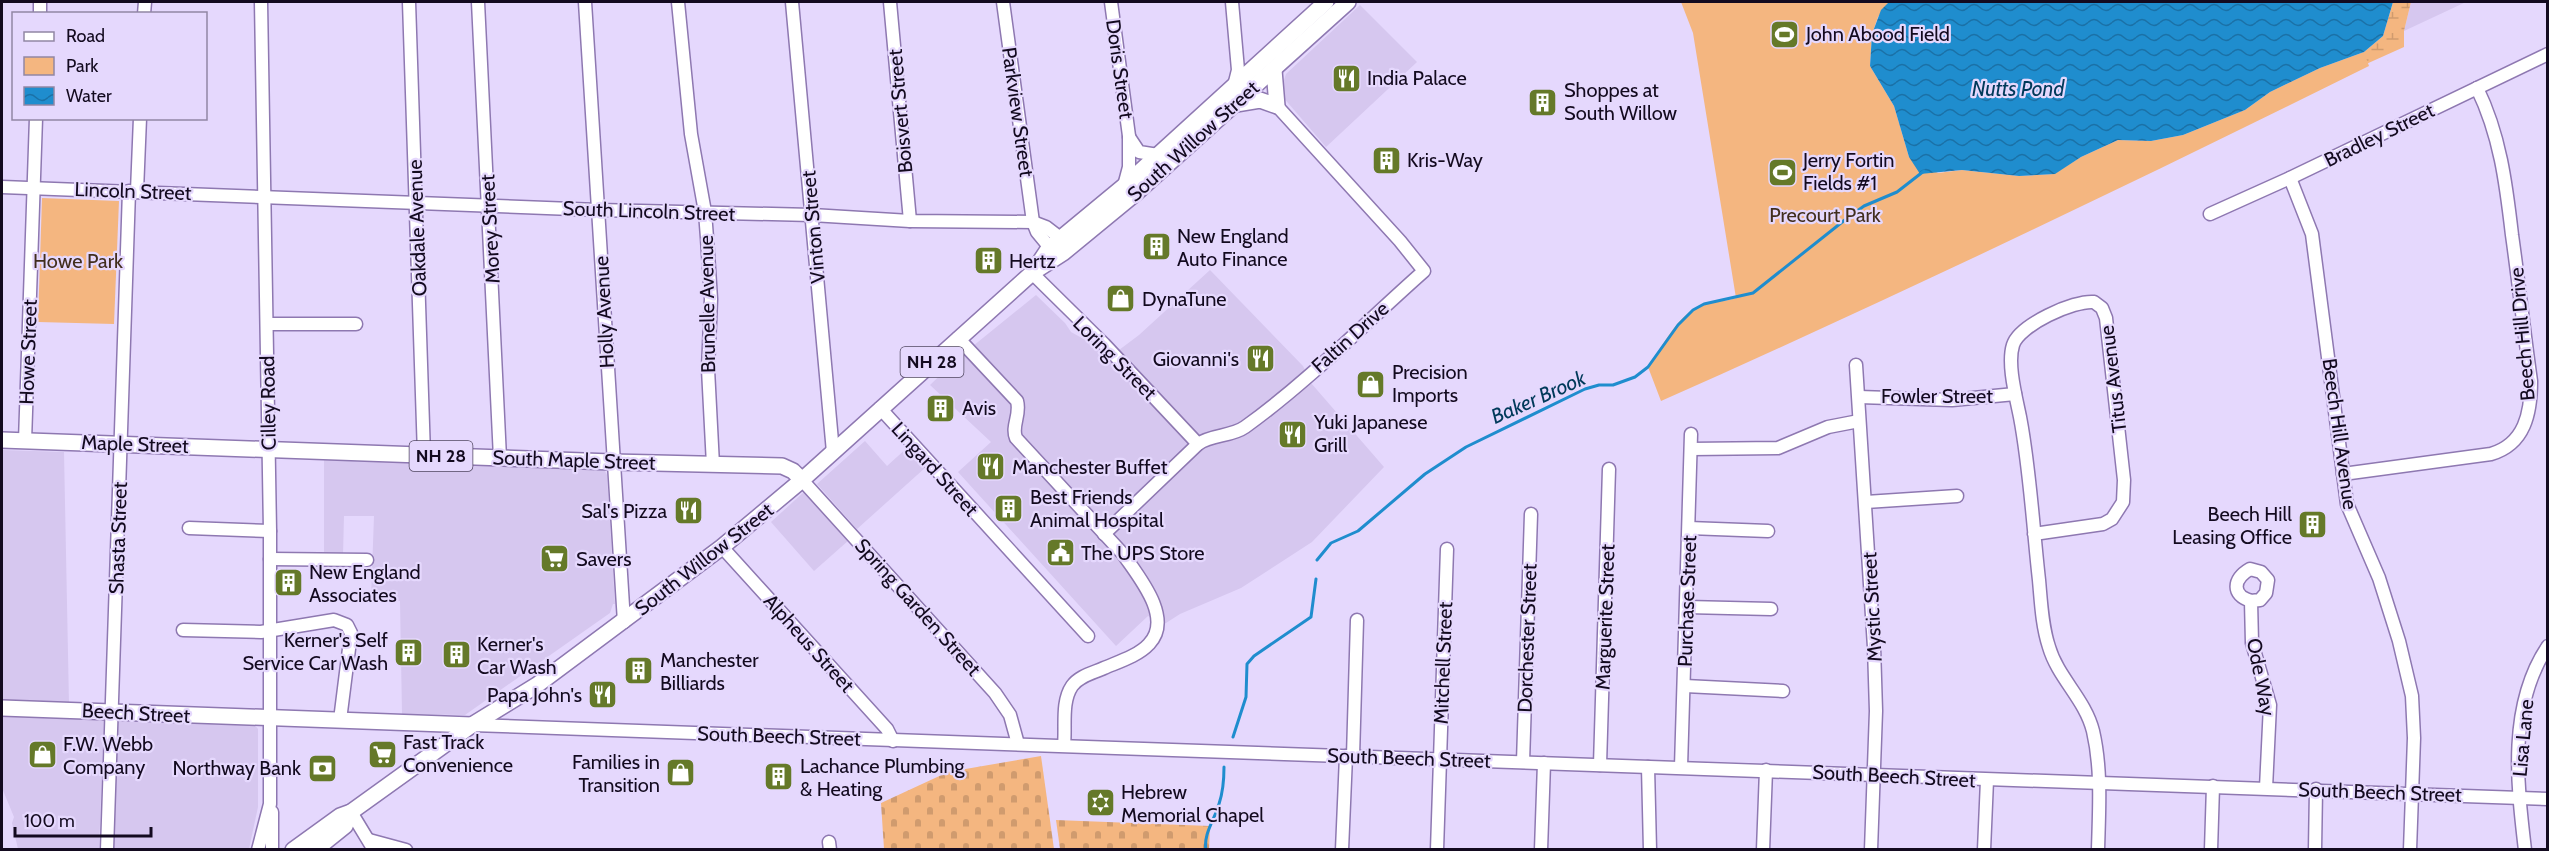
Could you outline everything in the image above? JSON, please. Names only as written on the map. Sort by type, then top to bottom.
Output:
[{"type":"main road","name":"South Willow Street","points":[[1066,242],[1234,86],[1274,70],[1348,2]]},
{"type":"main road","name":"South Willow Street","points":[[293,849],[340,816],[351,812],[471,725],[537,685],[722,548],[802,480],[1053,252],[1136,193],[1236,104],[1253,78],[1320,4]]},
{"type":"main road","points":[[1236,104],[1260,100],[1276,106],[1274,70]]},
{"type":"main road","name":"Maple Street","points":[[2,440],[269,448]]},
{"type":"main road","name":"South Maple Street","points":[[269,448],[612,462],[782,466],[793,471],[802,480]]},
{"type":"main road","name":"Beech Street","points":[[2,708],[270,719]]},
{"type":"main road","name":"South Beech Street","points":[[270,719],[471,725]]},
{"type":"main road","points":[[431,723],[440,748]]},
{"type":"main road","name":"South Willow Street","points":[[315,849],[345,826],[351,812]]},
{"type":"main road","points":[[328,849],[338,832]]},
{"type":"street","name":"Cilley Road","points":[[258,849],[270,804],[270,531],[261,2]]},
{"type":"street","name":"Oakdale Avenue","points":[[409,2],[424,455]]},
{"type":"street","name":"Morey Street","points":[[478,2],[500,458]]},
{"type":"street","name":"Holly Avenue","points":[[585,2],[612,462],[624,622]]},
{"type":"street","name":"Brunelle Avenue","points":[[678,2],[691,134],[705,212],[711,299],[708,369],[713,465]]},
{"type":"street","name":"Vinton Street","points":[[792,2],[833,452]]},
{"type":"street","name":"Boisvert Street","points":[[890,2],[910,221]]},
{"type":"street","name":"Parkview Street","points":[[1003,2],[1033,222]]},
{"type":"street","name":"Doris Street","points":[[1111,2],[1129,136],[1129,168],[1124,186]]},
{"type":"street","points":[[1232,2],[1238,70],[1234,86]]},
{"type":"street","points":[[1320,4],[1320,29]]},
{"type":"street","points":[[1236,31],[1253,78]]},
{"type":"street","name":"Bradley Street","points":[[2210,214],[2547,54]]},
{"type":"street","name":"Beech Hill Drive","points":[[2343,474],[2491,454],[2513,443],[2526,425],[2531,381],[2500,149],[2488,111],[2476,88]]},
{"type":"street","name":"Faltin Drive","points":[[1104,534],[1198,444],[1243,428],[1299,382],[1424,271],[1400,241],[1276,106]]},
{"type":"street","name":"Howe Street","points":[[25,441],[36,120]]},
{"type":"street","name":"Shasta Street","points":[[107,849],[121,444],[140,120]]},
{"type":"street","name":"Doris Street","points":[[1129,136],[1139,152],[1158,155]]},
{"type":"street","name":"Beech Hill Avenue","points":[[2290,178],[2312,234],[2343,474],[2351,518],[2379,578],[2399,641],[2408,679],[2414,738],[2410,849]]},
{"type":"street","name":"Lincoln Street","points":[[2,187],[265,196]]},
{"type":"street","name":"South Lincoln Street","points":[[265,196],[598,210],[812,215],[910,221],[1033,222],[1041,224],[1066,242]]},
{"type":"street","points":[[1033,222],[1037,232],[1053,252]]},
{"type":"street","name":"Loring Street","points":[[1032,273],[1104,344],[1198,444]]},
{"type":"street","name":"Titus Avenue","points":[[2034,534],[2103,524],[2112,519],[2123,501],[2124,480],[2106,318],[2102,308],[2094,302],[2083,302],[2023,329],[2012,346],[2011,356],[2015,394],[2021,420],[2034,534],[2048,646],[2058,668],[2088,716],[2097,753],[2100,783],[2098,849]]},
{"type":"street","points":[[267,324],[356,324]]},
{"type":"street","points":[[958,338],[1017,401],[1018,414],[1013,430],[1016,438],[1123,554],[1137,574],[1155,608],[1157,624],[1152,640],[1142,650],[1082,678],[1072,686],[1067,698],[1064,745]]},
{"type":"street","name":"Mystic Street","points":[[1856,365],[1875,647],[1876,711],[1871,849]]},
{"type":"street","name":"Fowler Street","points":[[1859,397],[1952,400],[2015,394]]},
{"type":"street","name":"Lingard Street","points":[[880,408],[1088,636]]},
{"type":"street","points":[[1691,449],[1779,448],[1828,427],[1859,421]]},
{"type":"street","name":"Purchase Street","points":[[1682,767],[1691,434]]},
{"type":"street","name":"Marguerite Street","points":[[1600,765],[1610,470]]},
{"type":"street","name":"Spring Garden Street","points":[[802,480],[995,693],[1010,715],[1018,744]]},
{"type":"street","points":[[1866,502],[1957,496]]},
{"type":"street","name":"Dorchester Street","points":[[1522,762],[1531,514]]},
{"type":"street","points":[[189,528],[270,531]]},
{"type":"street","points":[[1689,528],[1768,531]]},
{"type":"street","name":"Alpheus Street","points":[[722,548],[880,721],[893,741]]},
{"type":"street","name":"Mitchell Street","points":[[1437,849],[1447,549]]},
{"type":"street","points":[[270,560],[367,561]]},
{"type":"street","name":"Ode Way","points":[[2252,601],[2252,643],[2270,705],[2266,788]]},
{"type":"street","points":[[1687,607],[1771,609]]},
{"type":"street","points":[[183,630],[270,631],[334,620],[347,625],[351,633],[340,720]]},
{"type":"street","points":[[1342,849],[1357,620]]},
{"type":"street","name":"Lisa Lane","points":[[2525,849],[2519,797],[2520,724],[2524,699],[2532,675],[2547,646]]},
{"type":"street","points":[[1685,686],[1782,691]]},
{"type":"street","name":"South Beech Street","points":[[471,725],[2547,799]]},
{"type":"street","points":[[1541,849],[1545,763]]},
{"type":"street","points":[[1648,766],[1650,849]]},
{"type":"street","points":[[1763,849],[1767,770]]},
{"type":"street","points":[[1984,849],[1987,780]]},
{"type":"street","points":[[2211,849],[2213,786]]},
{"type":"street","points":[[2315,849],[2316,789]]},
{"type":"street","name":"Cilley Road","points":[[270,804],[273,813],[273,849]]},
{"type":"street","points":[[351,812],[371,845],[406,849]]},
{"type":"shaded area","points":[[2411,2],[2466,2],[2404,31]]},
{"type":"shaded area","points":[[1360,5],[1417,62],[1326,147],[1282,96],[1281,89],[1286,74]]},
{"type":"shaded area","points":[[1210,270],[1303,366],[1311,383],[1384,467],[1312,542],[1241,588],[1180,614],[1166,623],[1148,616],[1116,646],[958,472],[991,442],[930,385],[957,359],[1036,295],[1065,323],[1071,332],[1100,348],[1119,350],[1139,335]]},
{"type":"shaded area","points":[[865,441],[887,466],[908,447],[926,467],[857,529],[817,484]]},
{"type":"shaded area","points":[[2,450],[64,452],[69,704],[2,702]]},
{"type":"shaded area","points":[[324,455],[604,469],[607,475],[615,604],[610,613],[465,715],[402,714],[400,601],[371,598],[374,516],[344,516],[343,555],[324,556]]},
{"type":"shaded area","points":[[805,491],[849,540],[814,571],[771,522]]},
{"type":"shaded area","name":"F.W. Webb Company","points":[[2,716],[104,720],[99,849],[18,849],[12,823],[14,817],[2,788]]},
{"type":"shaded area","points":[[120,720],[254,724],[258,729],[258,807],[249,849],[113,850],[117,723]]},
{"type":"green space","name":"Precourt Park","points":[[1681,2],[1889,2],[1878,17],[1872,34],[1870,66],[1894,106],[1909,157],[1938,173],[1962,170],[2019,176],[2054,174],[2081,157],[2118,140],[2151,141],[2183,135],[2245,110],[2270,92],[2320,68],[2364,52],[2369,66],[2017,237],[1661,401],[1648,367],[1672,331],[1695,308],[1736,298],[1693,33]]},
{"type":"green space","points":[[2393,2],[2411,2],[2404,31],[2404,47],[2364,65],[2364,52],[2383,36]]},
{"type":"green space","name":"Howe Park","points":[[42,198],[119,201],[114,324],[38,322]]},
{"type":"green space","points":[[1041,756],[1054,849],[884,849],[881,803],[948,772]]},
{"type":"green space","points":[[1056,820],[1210,826],[1209,849],[1060,849]]},
{"type":"water","name":"Nutts Pond","points":[[1889,2],[2393,2],[2383,36],[2364,52],[2320,68],[2270,92],[2245,110],[2183,135],[2151,141],[2118,140],[2081,157],[2055,174],[2019,176],[1962,170],[1920,174],[1909,157],[1894,106],[1870,66],[1872,34],[1881,10]]},
{"type":"waterway","name":"Baker Brook","points":[[1317,560],[1331,543],[1358,531],[1425,474],[1466,447],[1585,389],[1599,385],[1613,385],[1635,377],[1648,367],[1678,325],[1693,310],[1704,304],[1753,293],[1864,206],[1897,192],[1924,171]]},
{"type":"waterway","name":"Baker Brook","points":[[1233,737],[1246,697],[1247,664],[1254,656],[1311,617],[1316,579]]},
{"type":"waterway","name":"Baker Brook","points":[[1206,850],[1208,832],[1221,795],[1224,767]]},
{"type":"place","name":"John Abood Field","points":[[1785,34]]},
{"type":"place","name":"India Palace","points":[[1346,78]]},
{"type":"place","name":"Shoppes at South Willow","points":[[1543,102]]},
{"type":"place","name":"Kris-Way","points":[[1386,160]]},
{"type":"place","name":"Jerry Fortin Fields #1","points":[[1782,172]]},
{"type":"place","name":"New England Auto Finance","points":[[1156,247]]},
{"type":"place","name":"Hertz","points":[[988,261]]},
{"type":"place","name":"DynaTune","points":[[1121,299]]},
{"type":"place","name":"Giovanni's","points":[[1260,359]]},
{"type":"place","name":"Precision Imports","points":[[1371,384]]},
{"type":"place","name":"Avis","points":[[941,408]]},
{"type":"place","name":"Yuki Japanese Grill","points":[[1293,434]]},
{"type":"place","name":"Manchester Buffet","points":[[991,467]]},
{"type":"place","name":"Best Friends Animal Hospital","points":[[1009,509]]},
{"type":"place","name":"Sal's Pizza","points":[[688,511]]},
{"type":"place","name":"Beech Hill Leasing Office","points":[[2313,525]]},
{"type":"place","name":"The UPS Store","points":[[1060,553]]},
{"type":"place","name":"Savers","points":[[555,559]]},
{"type":"place","name":"New England Associates","points":[[288,583]]},
{"type":"place","name":"Kerner's Self Service Car Wash","points":[[409,652]]},
{"type":"place","name":"Kerner's Car Wash","points":[[456,655]]},
{"type":"place","name":"Manchester Billiards","points":[[639,671]]},
{"type":"place","name":"Papa John's","points":[[603,695]]},
{"type":"place","name":"Fast Track Convenience","points":[[382,754]]},
{"type":"place","name":"F.W. Webb Company","points":[[42,755]]},
{"type":"place","name":"Northway Bank","points":[[322,768]]},
{"type":"place","name":"Families in Transition","points":[[681,773]]},
{"type":"place","name":"Lachance Plumbing & Heating","points":[[779,777]]},
{"type":"place","name":"Hebrew Memorial Chapel","points":[[1100,803]]}]
